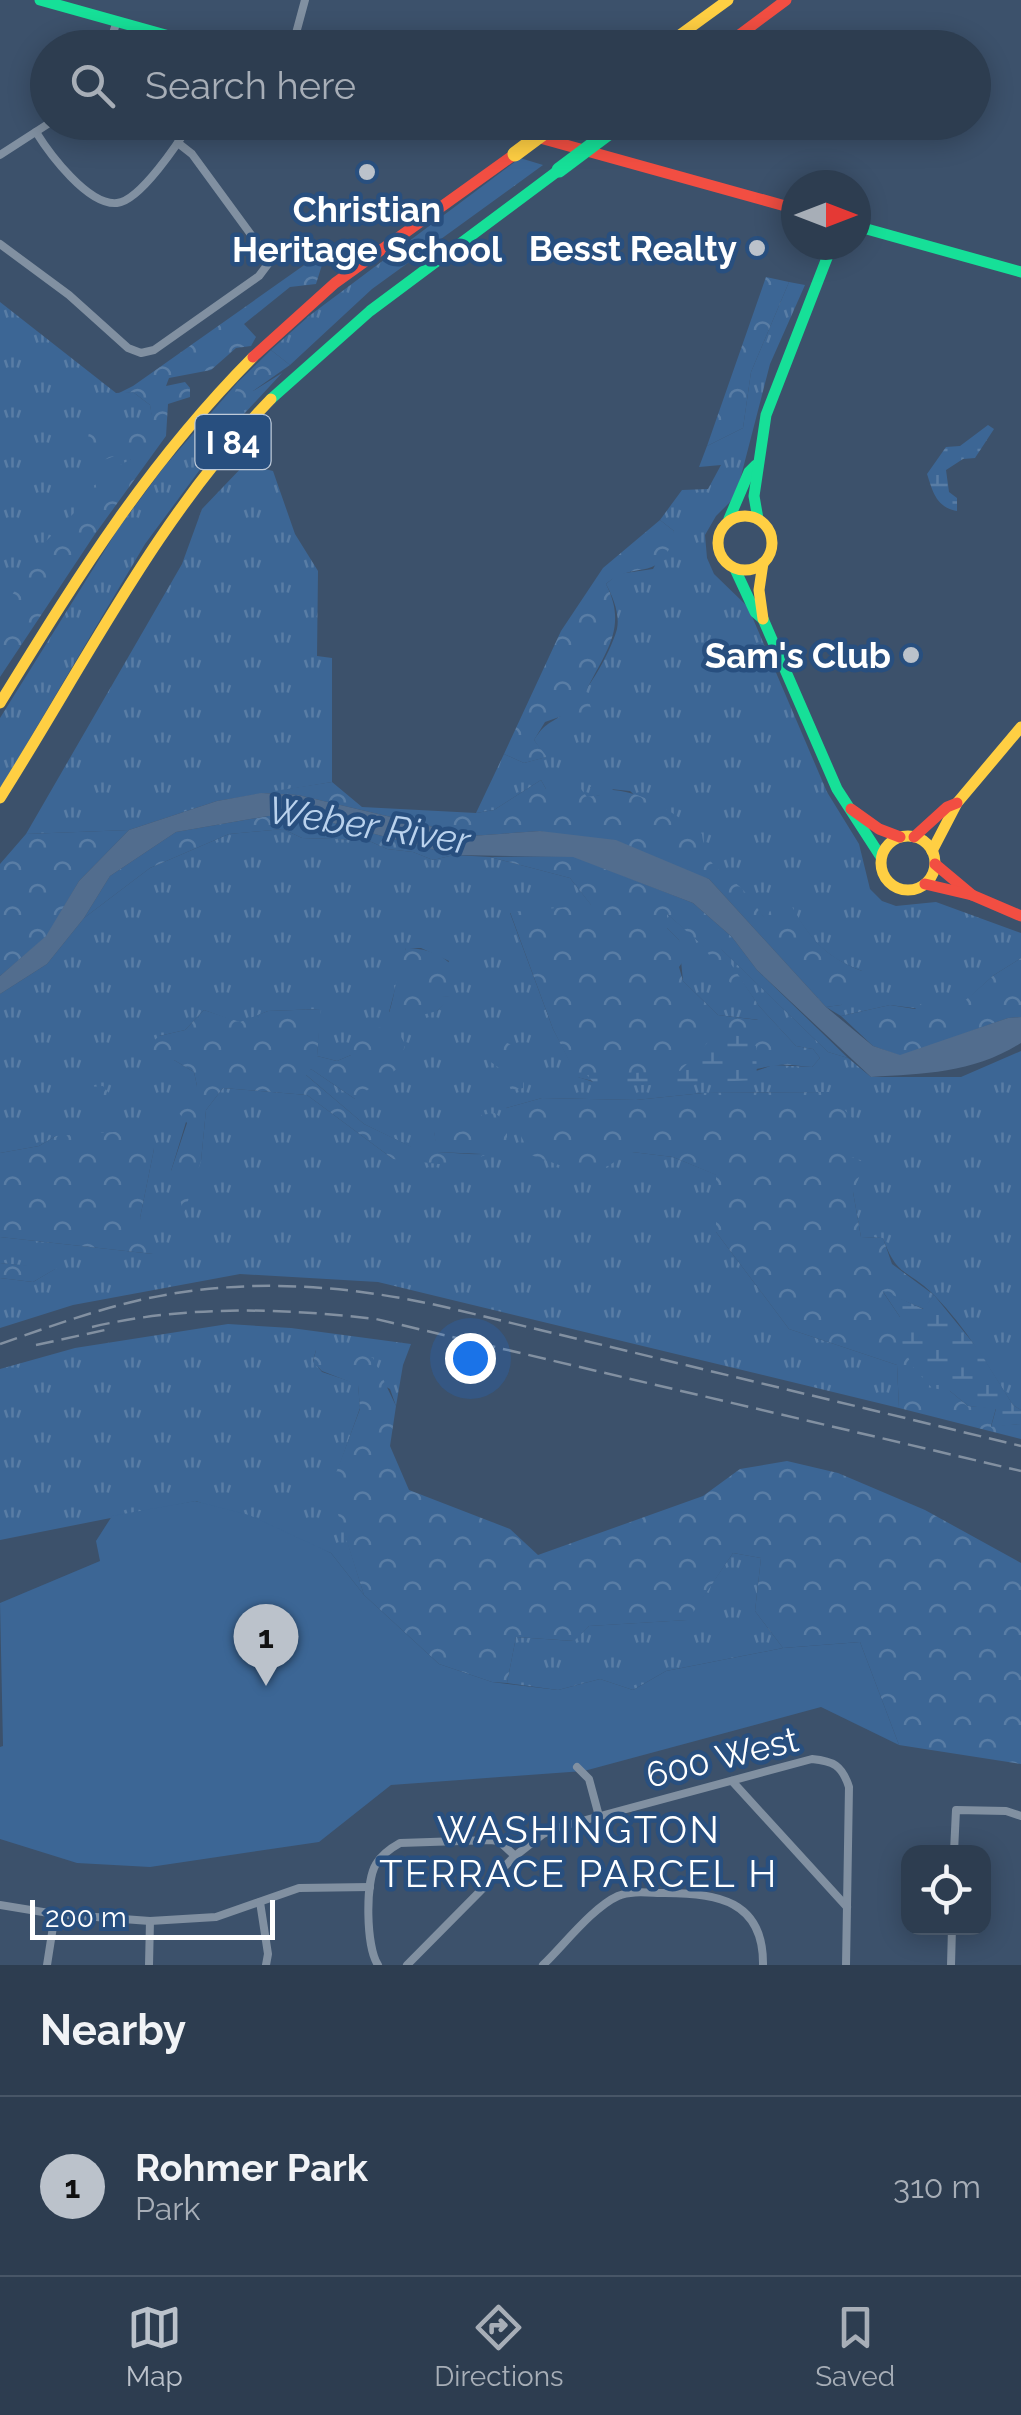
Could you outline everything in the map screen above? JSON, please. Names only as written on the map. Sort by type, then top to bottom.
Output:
[{"type":"main road","points":[[40,0],[147,30]]},
{"type":"main road","points":[[671,30],[710,0]]},
{"type":"main road","points":[[687,30],[728,0]]},
{"type":"main road","points":[[746,30],[785,1]]},
{"type":"main road","name":"I 84","points":[[0,703],[109,528],[201,410],[334,284],[533,140]]},
{"type":"main road","points":[[547,140],[781,206]]},
{"type":"main road","name":"I 84","points":[[0,798],[160,537],[205,474],[255,418],[338,335],[599,140]]},
{"type":"main road","points":[[871,230],[1021,272]]},
{"type":"main road","points":[[828,260],[786,358],[756,465],[753,505],[771,536],[760,590],[763,619],[837,789],[881,857],[882,872],[897,888],[912,890],[925,884],[972,895],[1021,916]]},
{"type":"main road","points":[[756,465],[719,534],[718,551],[735,568],[750,570],[763,563]]},
{"type":"main road","points":[[728,521],[743,516],[758,519]]},
{"type":"main road","points":[[735,568],[763,619]]},
{"type":"main road","points":[[925,884],[957,803],[1021,727]]},
{"type":"main road","points":[[881,857],[888,845],[907,837],[957,803]]},
{"type":"main road","points":[[851,809],[880,829],[907,837],[934,857],[972,895]]},
{"type":"street","points":[[297,30],[305,0]]},
{"type":"street","points":[[115,30],[118,22]]},
{"type":"street","points":[[0,155],[30,136]]},
{"type":"street","points":[[42,140],[61,168],[100,200],[116,203],[131,197],[180,140]]},
{"type":"street","points":[[0,244],[69,296],[128,348],[142,353],[154,350],[259,276],[268,264],[264,251],[192,154],[178,143]]},
{"type":"street","name":"600 West","points":[[407,1965],[515,1856],[542,1834],[812,1759],[832,1761],[844,1772],[849,1787],[846,1907]]},
{"type":"street","points":[[577,1767],[589,1779],[599,1816]]},
{"type":"street","points":[[732,1780],[846,1907],[846,1965]]},
{"type":"street","points":[[954,1845],[956,1810],[1006,1810],[1021,1816]]},
{"type":"street","points":[[378,1965],[370,1946],[370,1886],[376,1864],[388,1850],[400,1843],[490,1840],[498,1841],[515,1856]]},
{"type":"street","points":[[0,1905],[55,1914],[150,1921],[216,1917],[299,1888],[370,1886]]},
{"type":"street","points":[[543,1965],[607,1902],[637,1893],[716,1895],[734,1905],[760,1938],[763,1965]]},
{"type":"street","points":[[260,1902],[268,1954],[266,1965]]},
{"type":"street","points":[[47,1965],[55,1914]]},
{"type":"street","points":[[148,1965],[150,1921]]},
{"type":"street","points":[[950,1965],[952,1935]]},
{"type":"green space","points":[[520,158],[543,165],[372,289],[290,365],[271,350],[309,316]]},
{"type":"green space","points":[[327,249],[316,284],[290,287],[244,324],[256,337],[251,346],[236,348],[211,370],[169,378],[166,386],[185,382],[190,397],[168,404],[166,436],[0,677],[0,616],[40,547],[79,508],[103,475],[131,459],[130,450],[104,460],[94,459],[86,447],[90,428],[122,430],[139,420],[153,426],[150,405],[133,392],[117,394]]},
{"type":"green space","points":[[766,277],[789,282],[751,372],[743,428],[707,446]]},
{"type":"green space","points":[[789,282],[805,285],[770,364],[740,480],[731,501],[705,535],[707,558],[714,574],[748,607],[827,792],[859,844],[870,889],[882,901],[896,906],[936,902],[1021,933],[1021,958],[994,975],[952,1013],[890,1005],[841,1016],[826,1007],[841,1005],[862,971],[817,943],[786,898],[766,920],[738,886],[630,791],[590,787],[601,795],[586,798],[546,789],[541,780],[494,810],[476,813],[504,754],[524,763],[546,757],[534,740],[579,699],[602,663],[618,623],[606,584],[618,574],[653,569],[674,531],[660,520],[682,490],[708,489],[721,465],[699,467],[707,446],[743,428],[751,372]]},
{"type":"green space","points":[[0,302],[116,393],[133,392],[150,405],[154,426],[0,646]]},
{"type":"green space","points":[[271,350],[290,365],[253,391],[242,410],[231,405],[238,382]]},
{"type":"green space","points":[[282,373],[230,429],[145,544],[0,789],[0,718],[118,529],[164,467],[238,382],[253,391]]},
{"type":"green space","points":[[988,425],[994,429],[975,458],[963,459],[946,470],[949,492],[957,498],[957,511],[950,509],[936,498],[927,474],[946,447],[960,446]]},
{"type":"green space","points":[[245,464],[273,471],[295,534],[318,571],[317,656],[332,658],[332,782],[217,801],[129,830],[26,834],[182,564],[202,509]]},
{"type":"green space","points":[[660,520],[674,531],[663,559],[606,584],[615,626],[586,691],[596,725],[587,734],[562,716],[545,722],[534,740],[547,757],[524,763],[504,754],[561,631],[603,568]]},
{"type":"green space","points":[[541,780],[546,789],[556,789],[563,780],[575,781],[587,797],[600,795],[590,788],[595,781],[606,780],[613,790],[638,795],[671,812],[702,834],[709,859],[743,890],[766,919],[777,896],[787,898],[817,942],[836,958],[862,971],[868,986],[841,1005],[826,1007],[709,879],[540,831],[471,836],[298,795],[261,793],[332,782],[362,807],[476,813],[494,810]]},
{"type":"green space","points":[[268,816],[307,816],[454,855],[433,860],[367,840],[302,838],[283,829],[229,834],[150,868],[84,918],[110,876],[176,832]]},
{"type":"green space","points":[[283,829],[302,838],[367,840],[433,860],[454,855],[490,857],[570,878],[592,906],[510,913],[553,1029],[578,1077],[606,1086],[756,1071],[773,1065],[812,1067],[820,1058],[813,1049],[796,1046],[759,1006],[716,944],[828,1052],[848,1058],[871,1077],[961,1077],[1021,1051],[1021,1410],[1013,1405],[946,1307],[898,1267],[883,1238],[861,1237],[853,1192],[830,1148],[829,1092],[703,1093],[636,1100],[542,1098],[506,1108],[632,1152],[673,1157],[717,1175],[716,1232],[789,1329],[897,1365],[899,1408],[378,1282],[240,1274],[73,1305],[0,1328],[0,1278],[33,1282],[55,1269],[0,1263],[0,1237],[153,1254],[140,1218],[154,1149],[56,1136],[39,1146],[0,1153],[0,994],[47,964],[84,918],[150,868],[229,834]],"holes":[[[406,948],[421,948],[449,961],[430,996],[450,997],[437,1011],[389,1012]],[[320,1009],[317,1056],[337,1061],[351,1055],[355,1099],[311,1069],[305,1074],[364,1124],[413,1148],[434,1132],[437,1152],[482,1154],[393,1159],[307,1095],[223,1088],[206,1110],[201,1161],[171,1171],[197,1086],[194,1072],[174,1060],[159,1036],[185,1030],[204,1010],[240,1023],[268,1011]]]},
{"type":"green space","points":[[129,830],[79,881],[47,936],[0,976],[0,864],[26,834]]},
{"type":"green space","points":[[573,856],[693,903],[732,937],[757,970],[848,1058],[828,1052],[721,949],[759,1006],[796,1046],[813,1049],[820,1058],[812,1067],[777,1065],[650,1085],[577,1077],[553,1029],[510,912],[591,905],[570,878],[490,857]],"holes":[[[667,914],[701,944],[758,1020],[718,1015],[683,981],[679,967],[686,957],[679,940],[667,928]]]},
{"type":"green space","points":[[666,913],[701,943],[760,1020],[718,1015],[683,981],[679,940],[667,928]]},
{"type":"green space","points":[[406,948],[433,953],[454,969],[452,982],[432,995],[452,997],[437,1011],[404,1020],[389,1013]]},
{"type":"green space","points":[[1021,958],[1021,1017],[1008,1018],[901,1056],[873,1046],[841,1016],[890,1005],[915,1009],[934,993],[948,1003],[952,1012],[994,975]]},
{"type":"green space","points":[[321,1009],[317,1056],[337,1061],[351,1055],[351,1037],[365,1026],[397,1030],[405,1044],[401,1066],[355,1099],[311,1069],[306,1075],[364,1124],[412,1147],[434,1131],[438,1152],[485,1155],[457,1166],[393,1159],[307,1095],[223,1088],[206,1110],[201,1161],[184,1213],[171,1171],[187,1123],[170,1102],[197,1086],[194,1072],[174,1060],[153,1064],[142,1052],[159,1036],[185,1030],[204,1010],[240,1022],[268,1011]]},
{"type":"green space","points":[[715,1035],[739,1036],[756,1046],[757,1080],[597,1087],[587,1075],[680,1071]]},
{"type":"green space","points":[[480,1039],[503,1041],[516,1050],[522,1065],[523,1088],[511,1091],[500,1070],[480,1057],[474,1046]]},
{"type":"green space","points":[[136,1084],[145,1089],[143,1101],[129,1106],[118,1104],[113,1112],[101,1114],[87,1097],[90,1087],[103,1086],[109,1093],[127,1097],[131,1092],[128,1086]]},
{"type":"green space","points":[[829,1092],[852,1118],[831,1148],[865,1163],[853,1192],[861,1237],[883,1238],[892,1264],[934,1295],[924,1309],[883,1292],[950,1391],[968,1406],[996,1408],[991,1426],[1021,1424],[1021,1439],[899,1408],[897,1365],[789,1329],[716,1232],[716,1175],[673,1157],[632,1152],[590,1176],[531,1155],[506,1108],[542,1098],[636,1100],[703,1093]]},
{"type":"green space","points":[[495,1113],[507,1123],[507,1149],[499,1153],[455,1146],[451,1134],[472,1129],[487,1134],[492,1128],[481,1115]]},
{"type":"green space","points":[[128,1131],[154,1149],[140,1218],[155,1242],[153,1254],[0,1237],[0,1153],[39,1146],[56,1136]]},
{"type":"green space","points":[[0,1263],[57,1268],[33,1282],[0,1278]]},
{"type":"green space","points":[[882,1290],[923,1309],[934,1295],[978,1349],[1013,1405],[1021,1410],[1021,1424],[991,1427],[996,1409],[968,1406],[950,1391],[932,1388],[912,1366],[897,1332],[900,1317]]},
{"type":"green space","points":[[228,1324],[411,1344],[396,1406],[390,1389],[316,1350],[313,1361],[322,1372],[358,1384],[360,1408],[331,1489],[364,1595],[331,1553],[196,1501],[0,1540],[0,1369],[75,1348]]},
{"type":"green space","points":[[330,1346],[373,1358],[396,1406],[390,1446],[409,1490],[510,1529],[538,1555],[703,1496],[740,1469],[787,1461],[838,1473],[925,1510],[1021,1563],[1021,1764],[899,1745],[860,1642],[783,1648],[755,1611],[761,1558],[733,1553],[688,1620],[589,1626],[574,1641],[516,1637],[507,1683],[492,1682],[439,1664],[364,1595],[330,1489],[360,1409],[358,1385],[322,1371],[313,1362],[316,1350]]},
{"type":"green space","points":[[195,1501],[249,1515],[331,1553],[364,1595],[439,1664],[492,1682],[558,1690],[600,1679],[633,1690],[666,1671],[783,1648],[860,1642],[899,1745],[821,1707],[584,1771],[391,1785],[319,1842],[150,1867],[77,1863],[0,1839],[0,1603],[100,1561],[96,1541],[112,1516]]},
{"type":"green space","points":[[733,1553],[761,1558],[755,1611],[783,1648],[666,1671],[633,1690],[600,1679],[558,1690],[507,1683],[516,1637],[573,1641],[589,1626],[687,1620]]},
{"type":"water","name":"Weber River","points":[[261,793],[298,795],[471,836],[540,831],[616,840],[709,879],[826,1007],[873,1046],[900,1055],[1021,1017],[1021,1043],[967,1066],[871,1077],[757,970],[732,937],[693,903],[573,857],[454,855],[307,816],[268,816],[176,832],[110,876],[84,918],[47,964],[0,994],[0,976],[46,936],[79,881],[129,830],[217,801]]},
{"type":"railway","points":[[0,1344],[104,1309],[178,1293],[254,1286],[331,1289],[445,1307],[1021,1446]]},
{"type":"railway","points":[[92,1327],[198,1312],[305,1313],[376,1319],[1021,1471]]},
{"type":"railway","points":[[36,1345],[105,1330]]},
{"type":"traffic: fast","points":[[40,0],[148,30]]},
{"type":"traffic: fast","points":[[559,170],[599,140]]},
{"type":"traffic: fast","points":[[271,399],[370,311],[559,170]]},
{"type":"traffic: fast","points":[[871,230],[1021,272]]},
{"type":"traffic: fast","points":[[758,519],[754,496],[766,415],[826,260]]},
{"type":"traffic: fast","points":[[729,519],[749,472],[756,465]]},
{"type":"traffic: fast","points":[[735,569],[755,612],[763,619],[837,789],[881,857]]},
{"type":"traffic: slow","points":[[687,30],[728,0]]},
{"type":"traffic: slow","points":[[515,154],[534,140]]},
{"type":"traffic: slow","points":[[0,703],[116,522],[179,439],[253,357]]},
{"type":"traffic: slow","points":[[0,798],[158,541],[230,444],[271,399]]},
{"type":"traffic: slow","points":[[745,516],[764,524],[772,543],[764,562],[745,570],[726,562],[718,543],[726,524],[745,516]]},
{"type":"traffic: slow","points":[[763,563],[759,590],[763,619]]},
{"type":"traffic: slow","points":[[932,851],[957,803],[1021,727]]},
{"type":"traffic: slow","points":[[908,836],[927,844],[935,863],[927,882],[908,890],[889,882],[881,863],[889,844],[908,836]]},
{"type":"traffic: jam","points":[[746,30],[786,0]]},
{"type":"traffic: jam","points":[[548,140],[781,205]]},
{"type":"traffic: jam","points":[[253,357],[335,283],[515,154]]},
{"type":"traffic: jam","points":[[914,837],[947,807],[957,803]]},
{"type":"traffic: jam","points":[[851,809],[879,829],[900,837]]},
{"type":"traffic: jam","points":[[935,864],[972,895]]},
{"type":"traffic: jam","points":[[925,884],[972,895],[1021,916]]},
{"type":"place","name":"Christian Heritage School","points":[[367,172]]},
{"type":"place","name":"Besst Realty","points":[[757,248]]},
{"type":"place","name":"Sam's Club","points":[[911,655]]},
{"type":"place","name":"Rohmer Park","points":[[266,1686]]},
{"type":"district","name":"WASHINGTON TERRACE PARCEL H","points":[[579,1851]]}]
